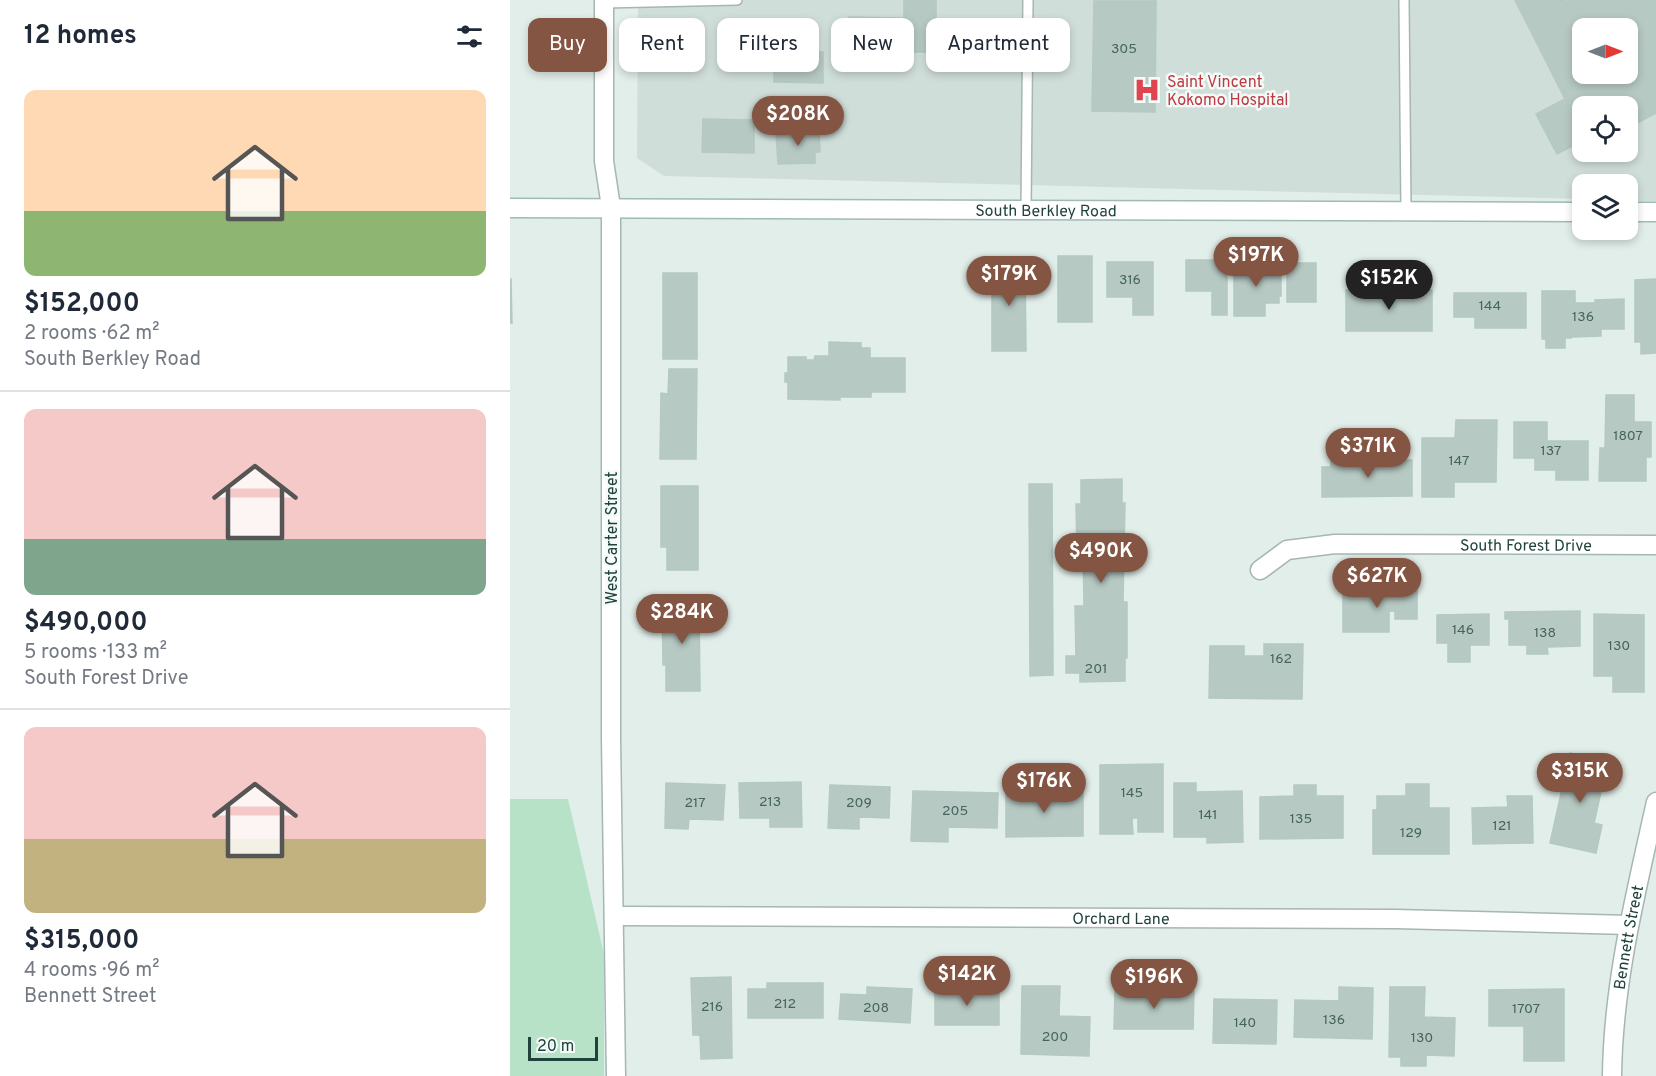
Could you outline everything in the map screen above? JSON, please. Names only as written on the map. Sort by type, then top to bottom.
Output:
[{"type":"street","name":"West Carter Street","points":[[604,2],[604,161],[611,207],[611,738],[616,1076]]},
{"type":"street","name":"South Berkley Road","points":[[510,208],[1572,212]]},
{"type":"street","points":[[1638,212],[1656,213]]},
{"type":"street","name":"South Forest Drive","points":[[1260,570],[1287,550],[1335,544],[1656,545]]},
{"type":"street","name":"Bennett Street","points":[[1612,1076],[1612,1031],[1629,925],[1656,802]]},
{"type":"street","name":"Orchard Lane","points":[[614,916],[1395,919],[1629,925]]},
{"type":"lane","points":[[604,2],[737,0]]},
{"type":"lane","points":[[1026,210],[1028,0]]},
{"type":"lane","points":[[1404,0],[1406,210]]},
{"type":"shaded area","name":"Saint Vincent Kokomo Hospital","points":[[638,0],[1656,0],[1656,201],[1638,201],[1638,174],[1572,174],[1572,199],[664,176],[637,158],[638,72],[705,72],[705,18],[638,18]]},
{"type":"green space","points":[[510,799],[568,799],[604,954],[604,1076],[510,1076]]},
{"type":"building","points":[[904,0],[922,0],[921,52],[914,52],[914,18],[904,18]]},
{"type":"building","points":[[922,0],[936,0],[936,18],[926,18],[926,52],[921,52]]},
{"type":"building","points":[[1515,0],[1565,0],[1566,2],[1569,0],[1656,0],[1656,113],[1638,123],[1638,96],[1572,96],[1572,146],[1557,154],[1536,114],[1565,99]]},
{"type":"building","points":[[1094,1],[1156,1],[1155,112],[1092,111]]},
{"type":"building","points":[[849,17],[904,18],[849,18]]},
{"type":"building","points":[[819,52],[823,52],[823,83],[774,82],[774,72],[819,72]]},
{"type":"building","points":[[703,119],[754,120],[754,153],[702,152]]},
{"type":"building","points":[[819,131],[820,152],[815,152],[815,163],[778,164],[776,132]]},
{"type":"building","points":[[1058,256],[1092,256],[1092,322],[1058,322]]},
{"type":"building","points":[[1186,260],[1227,260],[1227,315],[1212,315],[1212,291],[1186,291]]},
{"type":"building","points":[[1107,262],[1153,262],[1153,315],[1133,315],[1133,297],[1107,297]]},
{"type":"building","points":[[992,263],[1025,263],[1026,351],[992,351]]},
{"type":"building","points":[[1234,263],[1281,263],[1279,303],[1265,303],[1265,316],[1234,316]]},
{"type":"building","points":[[1287,263],[1316,263],[1316,302],[1287,302]]},
{"type":"building","points":[[663,273],[697,273],[697,359],[663,359]]},
{"type":"building","points":[[511,279],[512,323],[510,323]]},
{"type":"building","points":[[1656,279],[1656,353],[1641,354],[1641,342],[1635,342],[1635,280]]},
{"type":"building","points":[[1346,290],[1432,290],[1432,331],[1346,331]]},
{"type":"building","points":[[1542,291],[1575,291],[1575,303],[1624,299],[1624,329],[1601,329],[1601,336],[1565,338],[1565,348],[1546,348],[1546,339],[1542,339]]},
{"type":"building","points":[[1454,293],[1526,293],[1526,328],[1475,328],[1475,317],[1454,317]]},
{"type":"building","points":[[829,342],[861,343],[861,348],[870,348],[870,358],[905,358],[905,392],[871,392],[871,397],[840,397],[840,400],[788,399],[788,382],[785,382],[785,373],[788,373],[788,357],[806,357],[806,360],[814,360],[815,356],[829,356]]},
{"type":"building","points":[[669,369],[697,369],[696,459],[660,459],[661,393],[668,394]]},
{"type":"building","points":[[1606,395],[1634,395],[1634,422],[1651,422],[1651,457],[1646,457],[1646,481],[1599,481],[1600,448],[1605,448]]},
{"type":"building","points":[[1456,420],[1497,420],[1496,482],[1454,482],[1454,497],[1422,497],[1422,438],[1455,438]]},
{"type":"building","points":[[1514,422],[1547,422],[1547,441],[1588,441],[1588,480],[1556,480],[1556,470],[1535,470],[1535,458],[1514,458]]},
{"type":"building","points":[[1412,460],[1412,496],[1322,497],[1322,467],[1331,467],[1331,461]]},
{"type":"building","points":[[1122,479],[1122,503],[1125,503],[1123,602],[1127,602],[1125,681],[1080,682],[1080,673],[1066,673],[1066,656],[1076,656],[1075,606],[1084,606],[1083,553],[1077,553],[1076,504],[1081,504],[1081,480]]},
{"type":"building","points":[[1029,484],[1052,484],[1053,675],[1030,676]]},
{"type":"building","points":[[661,486],[698,486],[698,570],[667,570],[667,547],[661,547]]},
{"type":"building","points":[[1398,588],[1417,588],[1417,619],[1395,619],[1395,611],[1389,611],[1389,632],[1343,632],[1343,591],[1398,591]]},
{"type":"building","points":[[699,601],[700,691],[666,691],[666,665],[663,665],[662,602]]},
{"type":"building","points":[[1580,611],[1580,646],[1547,647],[1548,654],[1527,654],[1527,645],[1509,645],[1509,619],[1505,619],[1505,612]]},
{"type":"building","points":[[1489,614],[1489,645],[1470,645],[1470,662],[1448,662],[1448,643],[1437,643],[1437,615]]},
{"type":"building","points":[[1594,614],[1644,615],[1644,692],[1613,692],[1613,676],[1594,676]]},
{"type":"building","points":[[1264,644],[1303,644],[1302,699],[1209,698],[1210,646],[1244,646],[1244,656],[1264,656]]},
{"type":"building","points":[[1570,753],[1608,761],[1594,823],[1602,825],[1596,853],[1550,843]]},
{"type":"building","points":[[1163,764],[1163,832],[1138,832],[1138,818],[1132,818],[1133,834],[1100,834],[1100,765]]},
{"type":"building","points":[[801,782],[802,827],[770,827],[770,818],[740,818],[739,783]]},
{"type":"building","points":[[666,783],[725,785],[723,820],[689,819],[688,829],[665,828]]},
{"type":"building","points":[[1174,783],[1196,783],[1196,792],[1242,791],[1243,842],[1207,843],[1207,837],[1174,837]]},
{"type":"building","points":[[1406,784],[1429,784],[1429,808],[1449,808],[1449,854],[1373,854],[1373,810],[1377,810],[1377,796],[1406,796]]},
{"type":"building","points":[[830,785],[890,787],[889,818],[859,817],[859,829],[828,828]]},
{"type":"building","points":[[1294,785],[1316,785],[1316,796],[1343,796],[1343,838],[1260,839],[1260,797],[1294,796]]},
{"type":"building","points":[[1083,790],[1083,836],[1006,837],[1006,791]]},
{"type":"building","points":[[913,791],[998,793],[997,828],[948,827],[948,842],[911,841]]},
{"type":"building","points":[[1507,796],[1532,796],[1533,843],[1473,844],[1472,808],[1508,807]]},
{"type":"building","points":[[731,977],[732,1058],[701,1059],[700,1035],[693,1035],[691,978]]},
{"type":"building","points":[[767,983],[823,983],[823,1018],[748,1018],[748,989],[767,989]]},
{"type":"building","points":[[1022,986],[1060,986],[1059,1016],[1090,1017],[1089,1056],[1021,1054]]},
{"type":"building","points":[[867,987],[912,989],[910,1023],[839,1019],[841,994],[867,995]]},
{"type":"building","points":[[1339,987],[1373,988],[1372,1039],[1294,1037],[1295,1000],[1339,1001]]},
{"type":"building","points":[[1390,987],[1425,987],[1424,1017],[1455,1018],[1454,1056],[1426,1055],[1426,1066],[1401,1066],[1401,1057],[1389,1057]]},
{"type":"building","points":[[935,988],[999,988],[999,1025],[935,1025]]},
{"type":"building","points":[[1564,989],[1564,1061],[1524,1061],[1524,1026],[1489,1026],[1489,990]]},
{"type":"building","points":[[1115,990],[1194,991],[1193,1029],[1114,1029]]},
{"type":"building","points":[[1214,999],[1277,1000],[1276,1044],[1213,1043]]},
{"type":"place","name":"Saint Vincent Kokomo Hospital","points":[[1147,90]]}]
